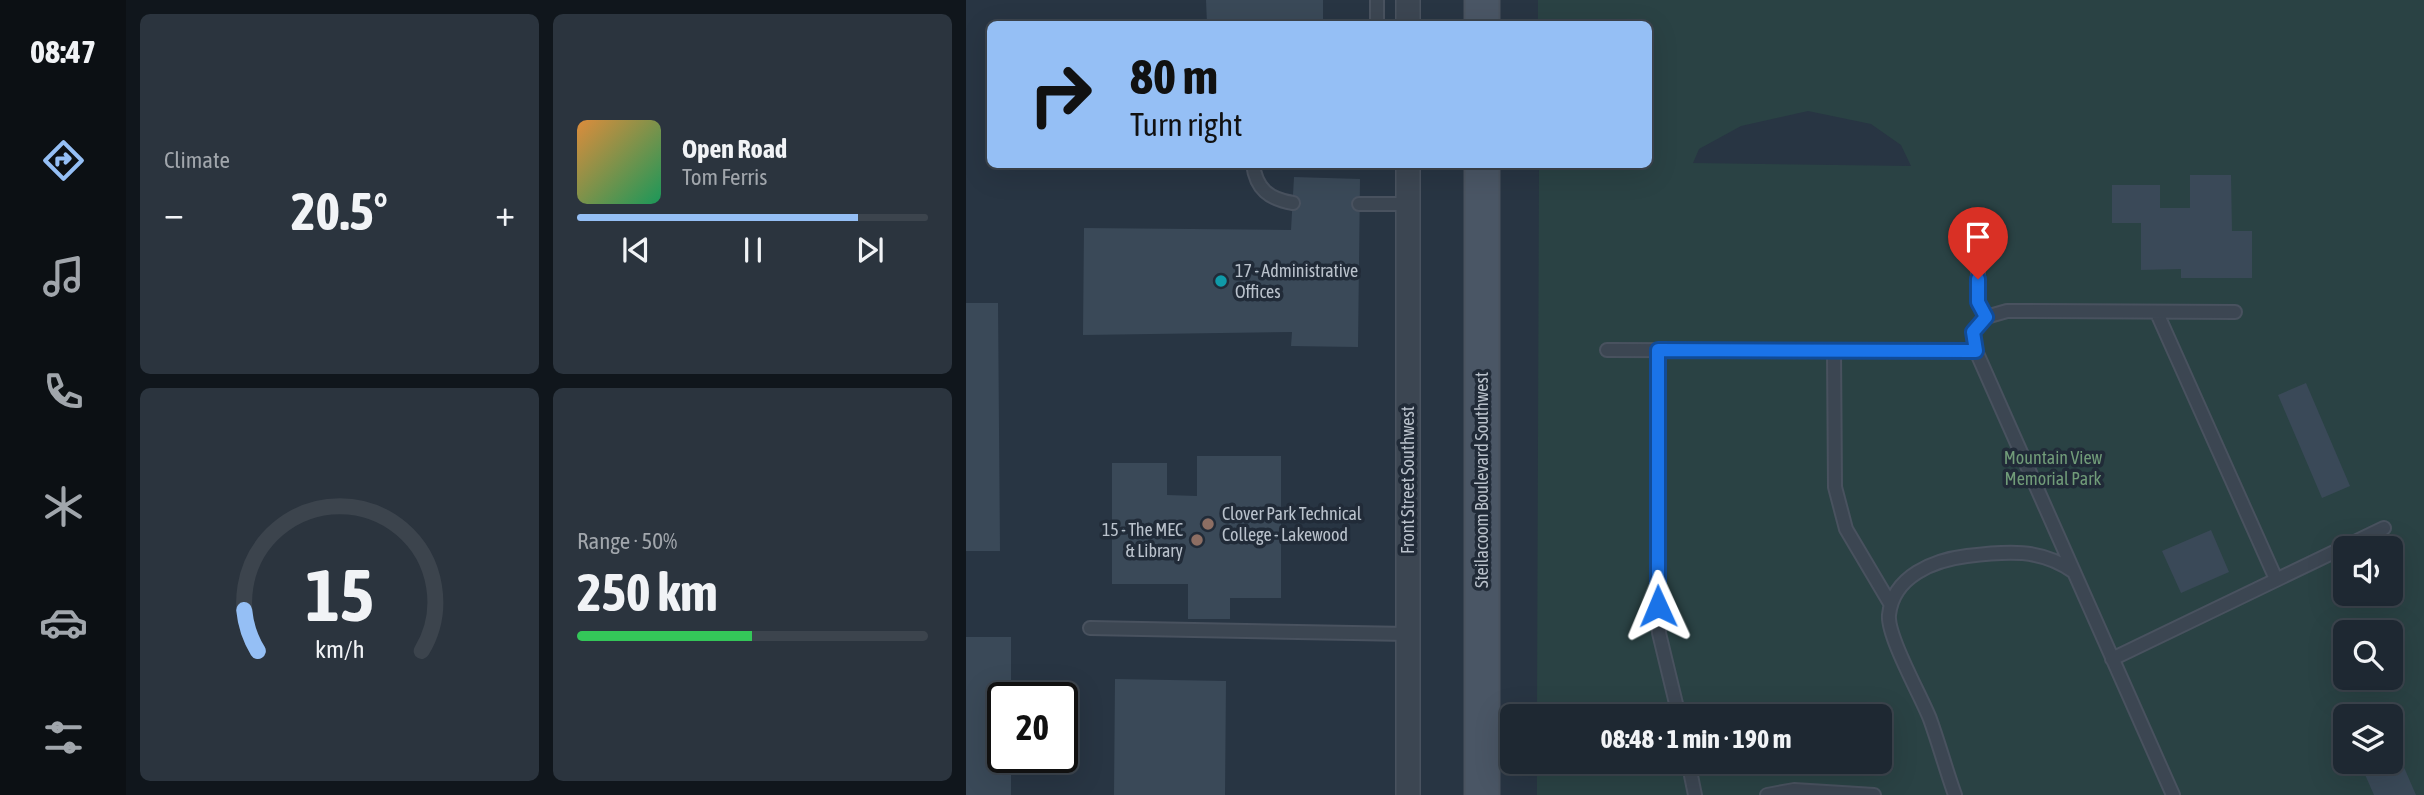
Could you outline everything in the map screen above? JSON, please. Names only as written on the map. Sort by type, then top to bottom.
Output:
[{"type":"main road","points":[[1482,0],[1482,21]]},
{"type":"main road","name":"Steilacoom Boulevard Southwest","points":[[1482,168],[1482,795]]},
{"type":"street","points":[[1408,0],[1408,21]]},
{"type":"street","name":"Front Street Southwest","points":[[1408,168],[1408,795]]},
{"type":"lane","points":[[1377,0],[1377,21]]},
{"type":"lane","points":[[1254,168],[1257,182],[1266,194],[1293,203]]},
{"type":"lane","points":[[1359,204],[1408,204]]},
{"type":"lane","points":[[1978,257],[1978,302],[1986,317]]},
{"type":"lane","points":[[2173,795],[1976,351],[1973,332],[1986,317],[2015,311],[2235,312]]},
{"type":"lane","points":[[2157,313],[2276,579]]},
{"type":"lane","points":[[1607,350],[1976,351]]},
{"type":"lane","points":[[1658,350],[1659,633],[1676,704]]},
{"type":"lane","points":[[1834,351],[1835,487],[1846,529],[1891,605]]},
{"type":"lane","points":[[2112,659],[2384,528]]},
{"type":"lane","points":[[1955,795],[1930,719],[1889,618],[1895,594],[1925,566],[1954,558],[2001,552],[2034,554],[2055,559],[2075,572]]},
{"type":"lane","points":[[1090,628],[1408,634]]},
{"type":"lane","points":[[1691,774],[1695,795]]},
{"type":"lane","points":[[1767,795],[1794,790],[1874,795]]},
{"type":"green space","name":"Mountain View Memorial Park","points":[[1538,0],[2424,0],[2424,795],[1537,795],[1537,774],[1892,774],[1892,704],[1537,704],[1539,168],[1652,168],[1652,21],[1538,21]],"holes":[[[1808,111],[1871,124],[1901,145],[1911,166],[1693,163],[1699,149],[1741,126]]]},
{"type":"building","points":[[1206,0],[1323,0],[1323,21],[1207,21]]},
{"type":"building","points":[[2190,175],[2231,175],[2232,231],[2252,231],[2252,278],[2181,278],[2181,269],[2141,270],[2141,223],[2112,223],[2112,185],[2160,185],[2160,208],[2190,208]]},
{"type":"building","name":"17 - Administrative Offices","points":[[1294,177],[1360,179],[1358,347],[1291,346],[1292,332],[1083,335],[1084,228],[1291,230]]},
{"type":"building","points":[[966,303],[998,303],[1000,551],[966,551]]},
{"type":"building","points":[[2306,383],[2350,486],[2322,498],[2278,395]]},
{"type":"building","name":"15 - The MEC & Library","points":[[1197,456],[1281,456],[1281,598],[1230,598],[1230,619],[1188,619],[1188,584],[1112,584],[1112,463],[1167,463],[1167,495],[1197,496]]},
{"type":"building","points":[[2211,530],[2229,572],[2181,593],[2162,551]]},
{"type":"building","points":[[966,637],[1011,637],[1011,682],[987,682],[987,773],[1011,773],[1011,795],[966,795]]},
{"type":"building","points":[[1115,679],[1226,681],[1225,795],[1114,795]]},
{"type":"building","points":[[2403,765],[2416,795],[2374,795],[2365,774],[2403,774]]},
{"type":"place","name":"17 - Administrative Offices","points":[[1221,281]]},
{"type":"place","name":"Clover Park Technical College - Lakewood","points":[[1208,524]]},
{"type":"place","name":"15 - The MEC & Library","points":[[1197,540]]},
{"type":"route","points":[[1658,606],[1658,350],[1976,351],[1973,332],[1978,323],[1986,317],[1978,302],[1978,279]]}]
